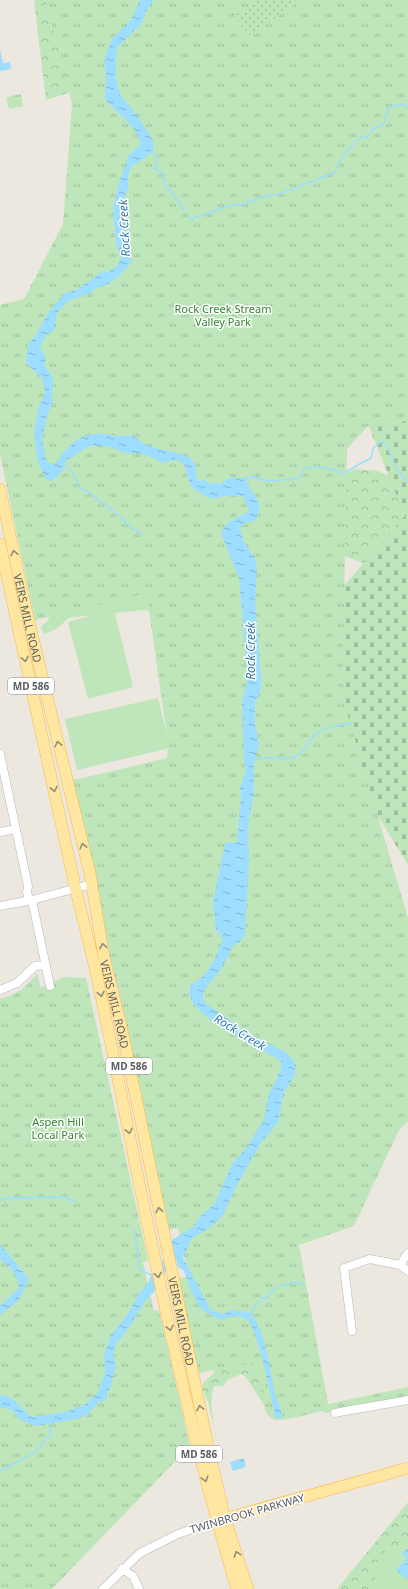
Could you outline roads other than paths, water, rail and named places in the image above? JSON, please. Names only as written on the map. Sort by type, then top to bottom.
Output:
[{"type":"main road","name":"VEIRS MILL ROAD","points":[[0,489],[28,618],[92,884],[104,957],[122,1030],[208,1446],[221,1520],[237,1589]]},
{"type":"main road","name":"VEIRS MILL ROAD","points":[[0,544],[75,888],[99,986],[155,1259],[201,1465],[248,1589]]},
{"type":"main road","name":"TWINBROOK PARKWAY","points":[[221,1520],[408,1468]]},
{"type":"street","points":[[0,754],[28,886],[27,892],[32,900],[50,986]]},
{"type":"street","points":[[0,832],[16,829]]},
{"type":"street","points":[[0,906],[32,900],[92,884]]},
{"type":"street","points":[[0,990],[17,983],[35,966],[45,965]]},
{"type":"street","points":[[400,1265],[408,1253]]},
{"type":"street","points":[[352,1331],[344,1268],[370,1259],[400,1265],[408,1271]]},
{"type":"street","points":[[335,1413],[360,1407],[376,1407],[408,1400]]},
{"type":"street","name":"TWINBROOK PARKWAY","points":[[103,1589],[140,1553],[178,1534],[221,1520]]},
{"type":"street","points":[[122,1569],[133,1576],[138,1589]]},
{"type":"water","points":[[140,0],[154,0],[146,12],[142,23],[117,48],[116,58],[116,80],[120,94],[138,117],[153,140],[154,150],[140,162],[132,165],[128,176],[128,189],[123,200],[124,226],[132,255],[131,263],[119,276],[107,285],[95,288],[91,293],[68,301],[57,313],[54,331],[46,335],[40,347],[46,358],[44,364],[53,378],[52,404],[48,413],[42,438],[46,459],[49,463],[54,465],[74,442],[87,435],[132,435],[150,446],[188,457],[195,465],[197,481],[204,480],[211,484],[224,482],[229,478],[246,478],[248,485],[260,506],[256,520],[245,523],[240,528],[243,540],[255,559],[257,567],[255,601],[261,677],[261,691],[255,703],[255,725],[259,744],[254,763],[254,794],[249,818],[249,859],[245,935],[240,942],[234,945],[220,971],[205,989],[203,997],[204,1002],[247,1033],[285,1052],[294,1061],[295,1075],[283,1094],[278,1123],[260,1144],[237,1185],[223,1215],[200,1234],[192,1238],[183,1258],[211,1310],[223,1314],[231,1310],[248,1312],[254,1319],[263,1339],[276,1397],[281,1411],[282,1417],[276,1419],[264,1365],[251,1325],[246,1319],[240,1316],[233,1316],[220,1320],[202,1310],[192,1293],[184,1271],[178,1267],[172,1243],[172,1240],[194,1226],[202,1214],[214,1205],[232,1164],[248,1146],[264,1119],[269,1093],[281,1069],[281,1061],[215,1023],[194,1005],[190,996],[191,984],[203,976],[211,966],[223,940],[216,930],[213,902],[225,844],[229,842],[237,843],[241,798],[240,787],[246,771],[244,760],[242,702],[248,678],[239,578],[221,533],[226,525],[249,511],[243,496],[225,496],[215,499],[207,497],[197,491],[190,485],[185,466],[177,459],[163,463],[149,456],[137,453],[125,453],[107,446],[88,446],[64,463],[65,466],[60,474],[52,481],[46,479],[38,462],[34,433],[39,406],[45,394],[42,378],[26,363],[28,345],[37,333],[48,313],[65,293],[76,290],[103,271],[107,272],[115,268],[121,259],[117,247],[113,207],[120,180],[129,155],[141,144],[139,137],[131,125],[105,99],[106,78],[104,60],[112,39],[131,20]]},
{"type":"water","points":[[0,50],[3,63],[10,62],[11,69],[0,71]]},
{"type":"water","points":[[0,1244],[29,1279],[19,1300],[0,1315],[0,1306],[19,1288],[19,1284],[13,1272],[0,1259]]},
{"type":"water","points":[[150,1282],[153,1291],[116,1344],[113,1356],[116,1364],[111,1386],[107,1394],[108,1397],[104,1401],[100,1401],[87,1415],[77,1419],[36,1426],[20,1420],[12,1410],[0,1407],[0,1395],[10,1397],[32,1417],[66,1412],[86,1404],[98,1392],[105,1373],[104,1356],[111,1335],[125,1318],[139,1294]]},
{"type":"water","points":[[244,1458],[246,1467],[233,1471],[230,1462]]},
{"type":"water","points":[[408,1548],[408,1576],[406,1579],[396,1570],[407,1558],[402,1554]]},
{"type":"waterway","points":[[189,217],[191,219],[231,205],[243,204],[262,197],[279,194],[334,173],[345,153],[361,137],[366,138],[372,130],[383,125],[389,107],[404,104],[408,108]]},
{"type":"waterway","points":[[150,150],[158,159],[154,169],[159,170],[163,176],[165,184],[184,211]]},
{"type":"waterway","points":[[246,478],[255,477],[265,481],[297,479],[305,468],[315,467],[329,469],[343,474],[370,459],[374,447],[381,442],[387,446],[397,470],[408,482]]},
{"type":"waterway","points":[[65,466],[72,471],[80,488],[88,492],[116,513],[135,531],[138,531],[144,535]]},
{"type":"waterway","points":[[255,760],[260,758],[285,759],[295,757],[301,753],[314,736],[322,730],[352,723]]},
{"type":"waterway","points":[[0,1200],[9,1198],[64,1197],[75,1202]]},
{"type":"waterway","points":[[134,1230],[140,1270],[154,1276]]},
{"type":"waterway","name":"Rock Creek","points":[[143,1296],[152,1287],[156,1276],[174,1255]]},
{"type":"waterway","points":[[252,1315],[253,1309],[262,1298],[267,1298],[276,1288],[299,1282],[304,1285]]},
{"type":"waterway","points":[[0,1471],[35,1452],[51,1433],[49,1424]]},
{"type":"park label","name":"Rock Creek Stream Valley Park","points":[[223,314]]},
{"type":"park label","name":"Aspen Hill Local Park","points":[[58,1127]]}]
